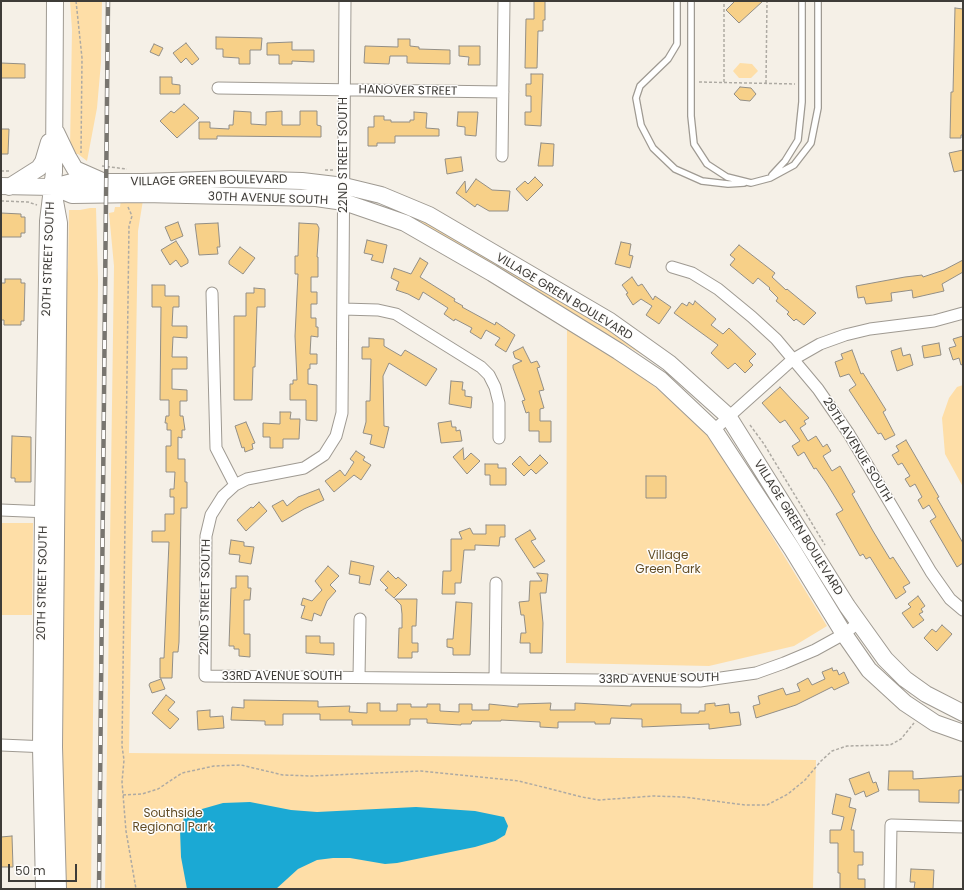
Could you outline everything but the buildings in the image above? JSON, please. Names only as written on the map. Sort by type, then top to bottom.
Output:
[{"type":"street","name":"20TH STREET SOUTH","points":[[44,889],[48,747],[52,368],[48,221],[53,187],[56,1]]},
{"type":"street","name":"22ND STREET SOUTH","points":[[205,676],[206,536],[211,515],[223,496],[235,485],[247,478],[260,475],[280,474],[304,468],[324,455],[336,436],[342,413],[345,1]]},
{"type":"street","points":[[502,156],[504,1]]},
{"type":"street","name":"HANOVER STREET","points":[[218,88],[503,92]]},
{"type":"street","points":[[54,127],[75,169],[105,182]]},
{"type":"street","points":[[5,186],[39,168],[43,162],[54,127]]},
{"type":"street","name":"VILLAGE GREEN BOULEVARD","points":[[53,187],[72,182],[231,179],[302,181],[344,179],[429,215],[610,322],[669,363],[732,413],[858,623],[885,659],[905,679],[926,694],[963,713]]},
{"type":"street","name":"30TH AVENUE SOUTH","points":[[5,186],[53,187],[72,195],[294,198],[344,202],[405,223],[492,273],[618,351]]},
{"type":"street","name":"29TH AVENUE SOUTH","points":[[672,267],[692,273],[718,289],[776,339],[792,360],[818,389],[849,434],[931,572],[950,599],[963,610]]},
{"type":"street","points":[[212,293],[216,448],[235,485]]},
{"type":"street","points":[[343,309],[378,310],[396,314],[481,367],[489,375],[495,387],[498,403],[499,438]]},
{"type":"street","points":[[714,430],[792,360],[820,344],[845,335],[870,329],[934,321],[963,313]]},
{"type":"street","name":"VILLAGE GREEN BOULEVARD","points":[[618,351],[661,380],[714,430],[792,548],[844,634],[869,670],[905,703],[935,723],[963,733]]},
{"type":"street","points":[[1,510],[50,512]]},
{"type":"street","points":[[495,678],[496,583]]},
{"type":"street","name":"33RD AVENUE SOUTH","points":[[359,677],[360,620]]},
{"type":"street","name":"33RD AVENUE SOUTH","points":[[205,676],[700,681],[756,673],[784,663],[815,650],[844,634],[858,623]]},
{"type":"street","points":[[1,745],[48,747]]},
{"type":"street","name":"20TH STREET SOUTH","points":[[48,747],[58,889]]},
{"type":"street","points":[[890,889],[891,826],[963,827]]},
{"type":"lane","points":[[677,1],[677,44],[668,59],[640,86],[636,98],[641,125],[653,148],[675,169],[702,181],[728,184],[751,183],[770,178],[794,165],[811,143],[818,108],[818,1]]},
{"type":"lane","points":[[691,1],[691,116],[694,144],[707,164],[727,177],[751,183]]},
{"type":"lane","points":[[770,178],[785,161],[798,140],[802,84],[802,1]]},
{"type":"path","points":[[76,1],[82,58],[81,153]]},
{"type":"path","points":[[724,1],[724,82]]},
{"type":"path","points":[[766,83],[767,1]]},
{"type":"path","points":[[691,82],[802,84]]},
{"type":"path","points":[[99,166],[118,167],[131,170]]},
{"type":"path","points":[[318,170],[334,170],[344,179]]},
{"type":"path","points":[[1,202],[28,202],[40,206]]},
{"type":"path","points":[[122,206],[128,207],[132,216],[129,226],[123,795],[126,831],[136,889]]},
{"type":"path","points":[[732,413],[764,444],[828,551]]},
{"type":"path","points":[[123,795],[142,794],[158,789],[182,773],[214,766],[241,765],[283,775],[312,776],[421,770],[519,781],[599,800],[653,796],[684,797],[745,806],[767,805],[788,794],[805,780],[821,761],[832,751],[848,746],[890,744],[901,739],[916,720]]},
{"type":"green space","points":[[70,1],[102,1],[101,62],[97,108],[87,161],[78,154],[72,154],[70,148],[72,30]]},
{"type":"green space","points":[[740,63],[752,64],[758,71],[751,78],[739,78],[733,71]]},
{"type":"green space","name":"Southside Regional Park","points":[[121,199],[143,200],[138,231],[129,753],[816,760],[813,889],[105,889],[114,266],[109,213],[114,212],[115,207],[120,207]]},
{"type":"green space","points":[[96,208],[98,280],[91,889],[63,889],[59,746],[64,292],[68,267],[69,210]]},
{"type":"green space","points":[[392,209],[438,226],[633,343],[658,364]]},
{"type":"green space","name":"Village Green Park","points":[[567,324],[651,384],[685,412],[709,437],[724,458],[827,626],[794,646],[709,666],[566,663]]},
{"type":"green space","points":[[963,385],[963,487],[945,454],[942,418],[949,398],[957,387]]},
{"type":"green space","points":[[1,523],[33,523],[32,615],[1,615]]},
{"type":"water","points":[[250,802],[291,810],[317,812],[416,807],[475,811],[504,817],[508,826],[505,835],[495,841],[475,847],[397,863],[385,864],[350,858],[317,860],[298,869],[276,889],[187,889],[181,857],[180,829],[184,818],[195,811],[223,803]]},
{"type":"railway","points":[[99,889],[108,1]]}]
